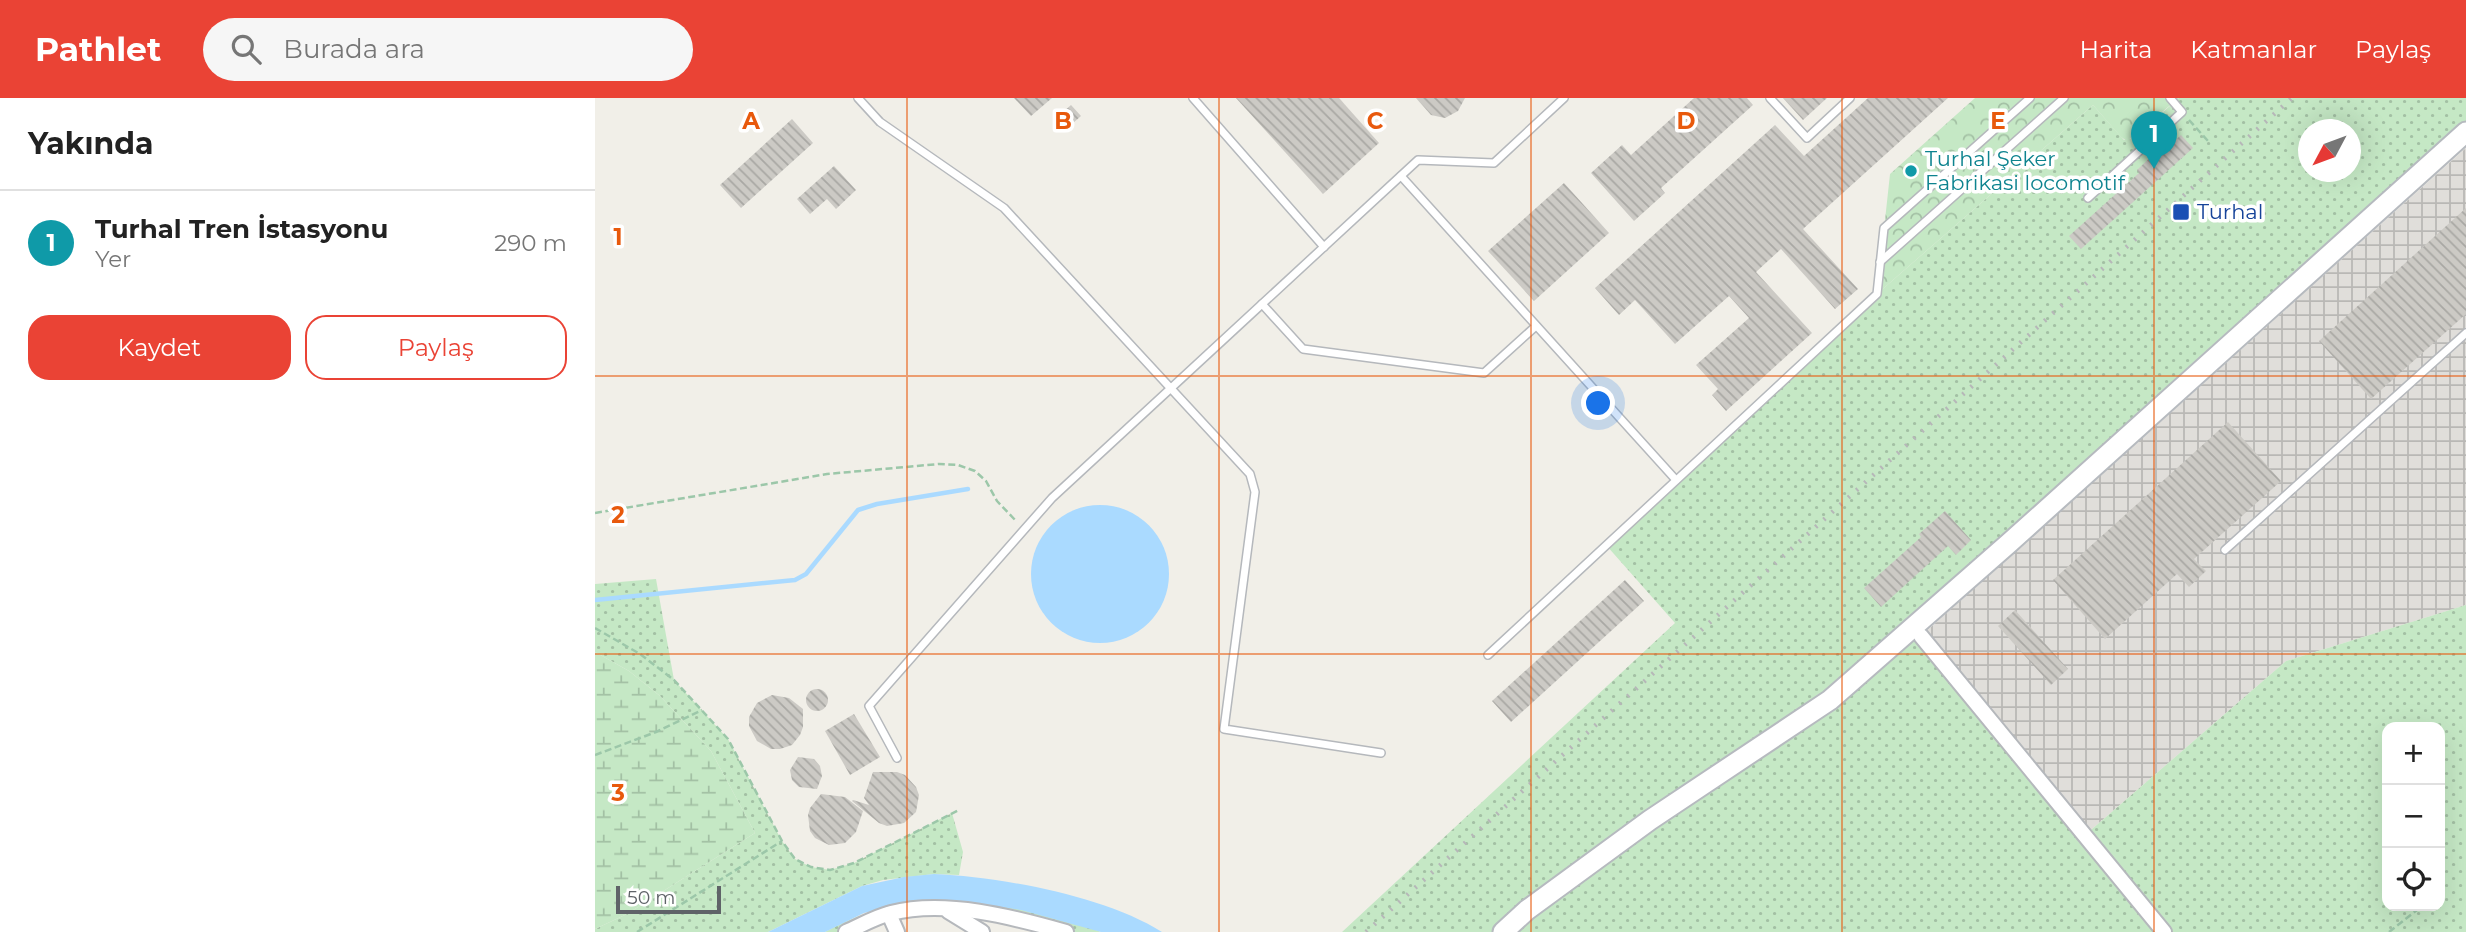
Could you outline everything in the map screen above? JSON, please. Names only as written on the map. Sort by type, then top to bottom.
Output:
[{"type":"street","points":[[1503,932],[1527,910],[1650,820],[1800,721],[1839,692],[2466,132]]},
{"type":"street","points":[[1511,932],[1837,709],[2466,148]]},
{"type":"street","points":[[1921,636],[2164,932]]},
{"type":"street","points":[[944,908],[982,932]]},
{"type":"street","points":[[846,932],[890,914],[944,908],[1037,924],[1066,932]]},
{"type":"street","points":[[890,914],[897,932]]},
{"type":"lane","points":[[858,98],[880,122],[1004,208],[1250,474],[1255,492],[1224,729],[1381,752]]},
{"type":"lane","points":[[1193,98],[1324,247]]},
{"type":"lane","points":[[897,758],[869,706],[1052,498],[1418,160],[1494,163],[1564,98]]},
{"type":"lane","points":[[1770,98],[1807,138],[1850,98]]},
{"type":"lane","points":[[1488,655],[1877,294],[1884,228],[2030,98]]},
{"type":"lane","points":[[1880,262],[2064,98]]},
{"type":"lane","points":[[2088,198],[2182,112],[2169,98]]},
{"type":"lane","points":[[1401,176],[1676,480]]},
{"type":"lane","points":[[1262,304],[1303,349],[1484,373],[1536,326]]},
{"type":"lane","points":[[2225,550],[2466,333]]},
{"type":"path","points":[[2182,112],[2209,141]]},
{"type":"path","points":[[595,513],[827,474],[939,464],[958,465],[981,475],[997,501],[1025,530]]},
{"type":"path","points":[[595,628],[641,654],[674,680],[728,738],[782,841],[795,859],[810,867],[830,870],[854,863],[959,810]]},
{"type":"path","points":[[595,755],[656,733],[702,710]]},
{"type":"path","points":[[638,932],[782,841]]},
{"type":"path","points":[[2389,932],[2416,911]]},
{"type":"shaded area","points":[[2466,148],[2466,605],[2286,661],[2084,836],[1921,636]]},
{"type":"green space","points":[[1975,98],[2179,98],[2127,141],[2093,105],[1877,294],[1890,174]]},
{"type":"green space","points":[[2179,98],[2466,98],[2466,132],[1913,628],[2084,836],[2286,661],[2466,605],[2466,932],[1342,932],[1675,623],[1606,545],[1877,294],[2093,105],[2124,140],[2133,138]]},
{"type":"green space","points":[[656,579],[674,680],[728,739],[782,841],[795,859],[811,867],[830,870],[854,863],[952,813],[963,852],[959,875],[934,874],[883,880],[862,886],[768,932],[595,932],[595,929],[627,914],[755,833],[711,751],[660,696],[629,671],[595,652],[595,584]]},
{"type":"green space","points":[[595,652],[629,671],[660,696],[711,751],[755,833],[627,914],[595,929]]},
{"type":"green space","points":[[933,900],[1018,909],[1061,918],[1101,932],[1066,932],[917,909],[846,932],[825,932],[877,910]]},
{"type":"water","points":[[1100,505],[1126,510],[1149,525],[1164,548],[1169,574],[1164,600],[1149,623],[1126,638],[1100,643],[1074,638],[1051,623],[1036,600],[1031,574],[1036,548],[1051,525],[1074,510]]},
{"type":"water","points":[[934,874],[990,879],[1052,891],[1112,908],[1162,932],[1101,932],[1021,910],[961,901],[933,900],[905,903],[864,913],[825,932],[768,932],[862,886]]},
{"type":"building","points":[[1014,98],[1052,98],[1031,116]]},
{"type":"building","points":[[1236,98],[1339,98],[1379,143],[1323,194]]},
{"type":"building","points":[[1416,98],[1465,98],[1458,111],[1445,118],[1431,115]]},
{"type":"building","points":[[1694,98],[1747,98],[1753,105],[1661,188],[1665,193],[1634,221],[1591,173],[1622,145],[1631,155]]},
{"type":"building","points":[[1783,98],[1827,98],[1803,120]]},
{"type":"building","points":[[1868,98],[1948,98],[1803,229],[1858,289],[1835,309],[1781,249],[1756,272],[1812,333],[1726,411],[1712,395],[1718,389],[1696,365],[1749,318],[1729,296],[1675,344],[1635,300],[1619,315],[1595,288],[1775,125],[1804,156]]},
{"type":"building","points":[[1071,105],[1081,116],[1064,131],[1054,120]]},
{"type":"building","points":[[792,119],[813,143],[741,208],[720,185]]},
{"type":"building","points":[[2181,135],[2193,148],[2081,249],[2069,236],[2139,173],[2137,170],[2157,151],[2160,154]]},
{"type":"building","points":[[834,166],[856,190],[836,209],[827,199],[810,214],[797,199]]},
{"type":"building","points":[[1564,183],[1609,233],[1534,301],[1488,251]]},
{"type":"building","points":[[2466,208],[2466,314],[2371,399],[2319,341]]},
{"type":"building","points":[[2228,422],[2281,481],[2194,559],[2206,571],[2189,587],[2177,574],[2105,639],[2053,580]]},
{"type":"building","points":[[1945,511],[1971,540],[1956,555],[1948,546],[1881,607],[1864,588],[1921,537],[1919,534]]},
{"type":"building","points":[[1625,580],[1644,601],[1511,722],[1492,701]]},
{"type":"building","points":[[2015,610],[2068,669],[2051,685],[1998,626]]},
{"type":"building","points":[[817,689],[825,692],[828,700],[825,708],[817,711],[809,708],[806,700],[809,692]]},
{"type":"building","points":[[772,695],[789,698],[803,709],[800,735],[792,745],[780,749],[771,749],[757,741],[749,726],[749,717],[757,703]]},
{"type":"building","points":[[854,714],[880,757],[850,775],[825,731]]},
{"type":"building","points":[[798,757],[814,759],[820,766],[822,776],[817,789],[799,787],[792,780],[790,770]]},
{"type":"building","points":[[873,772],[897,772],[905,775],[916,787],[919,795],[916,812],[904,823],[887,826],[879,823],[852,801],[869,805],[864,798]]},
{"type":"building","points":[[821,794],[845,797],[863,811],[856,832],[845,843],[829,845],[815,838],[810,831],[810,808]]},
{"type":"waterway","points":[[595,600],[795,580],[806,574],[858,510],[877,504],[968,489]]},
{"type":"railway","points":[[1366,932],[2292,98]]},
{"type":"place","name":"Turhal Tren İstasyonu","points":[[2154,169]]},
{"type":"place","name":"Turhal Şeker Fabrikasi locomotif","points":[[1911,171]]},
{"type":"place","name":"Turhal","points":[[2181,212]]}]
